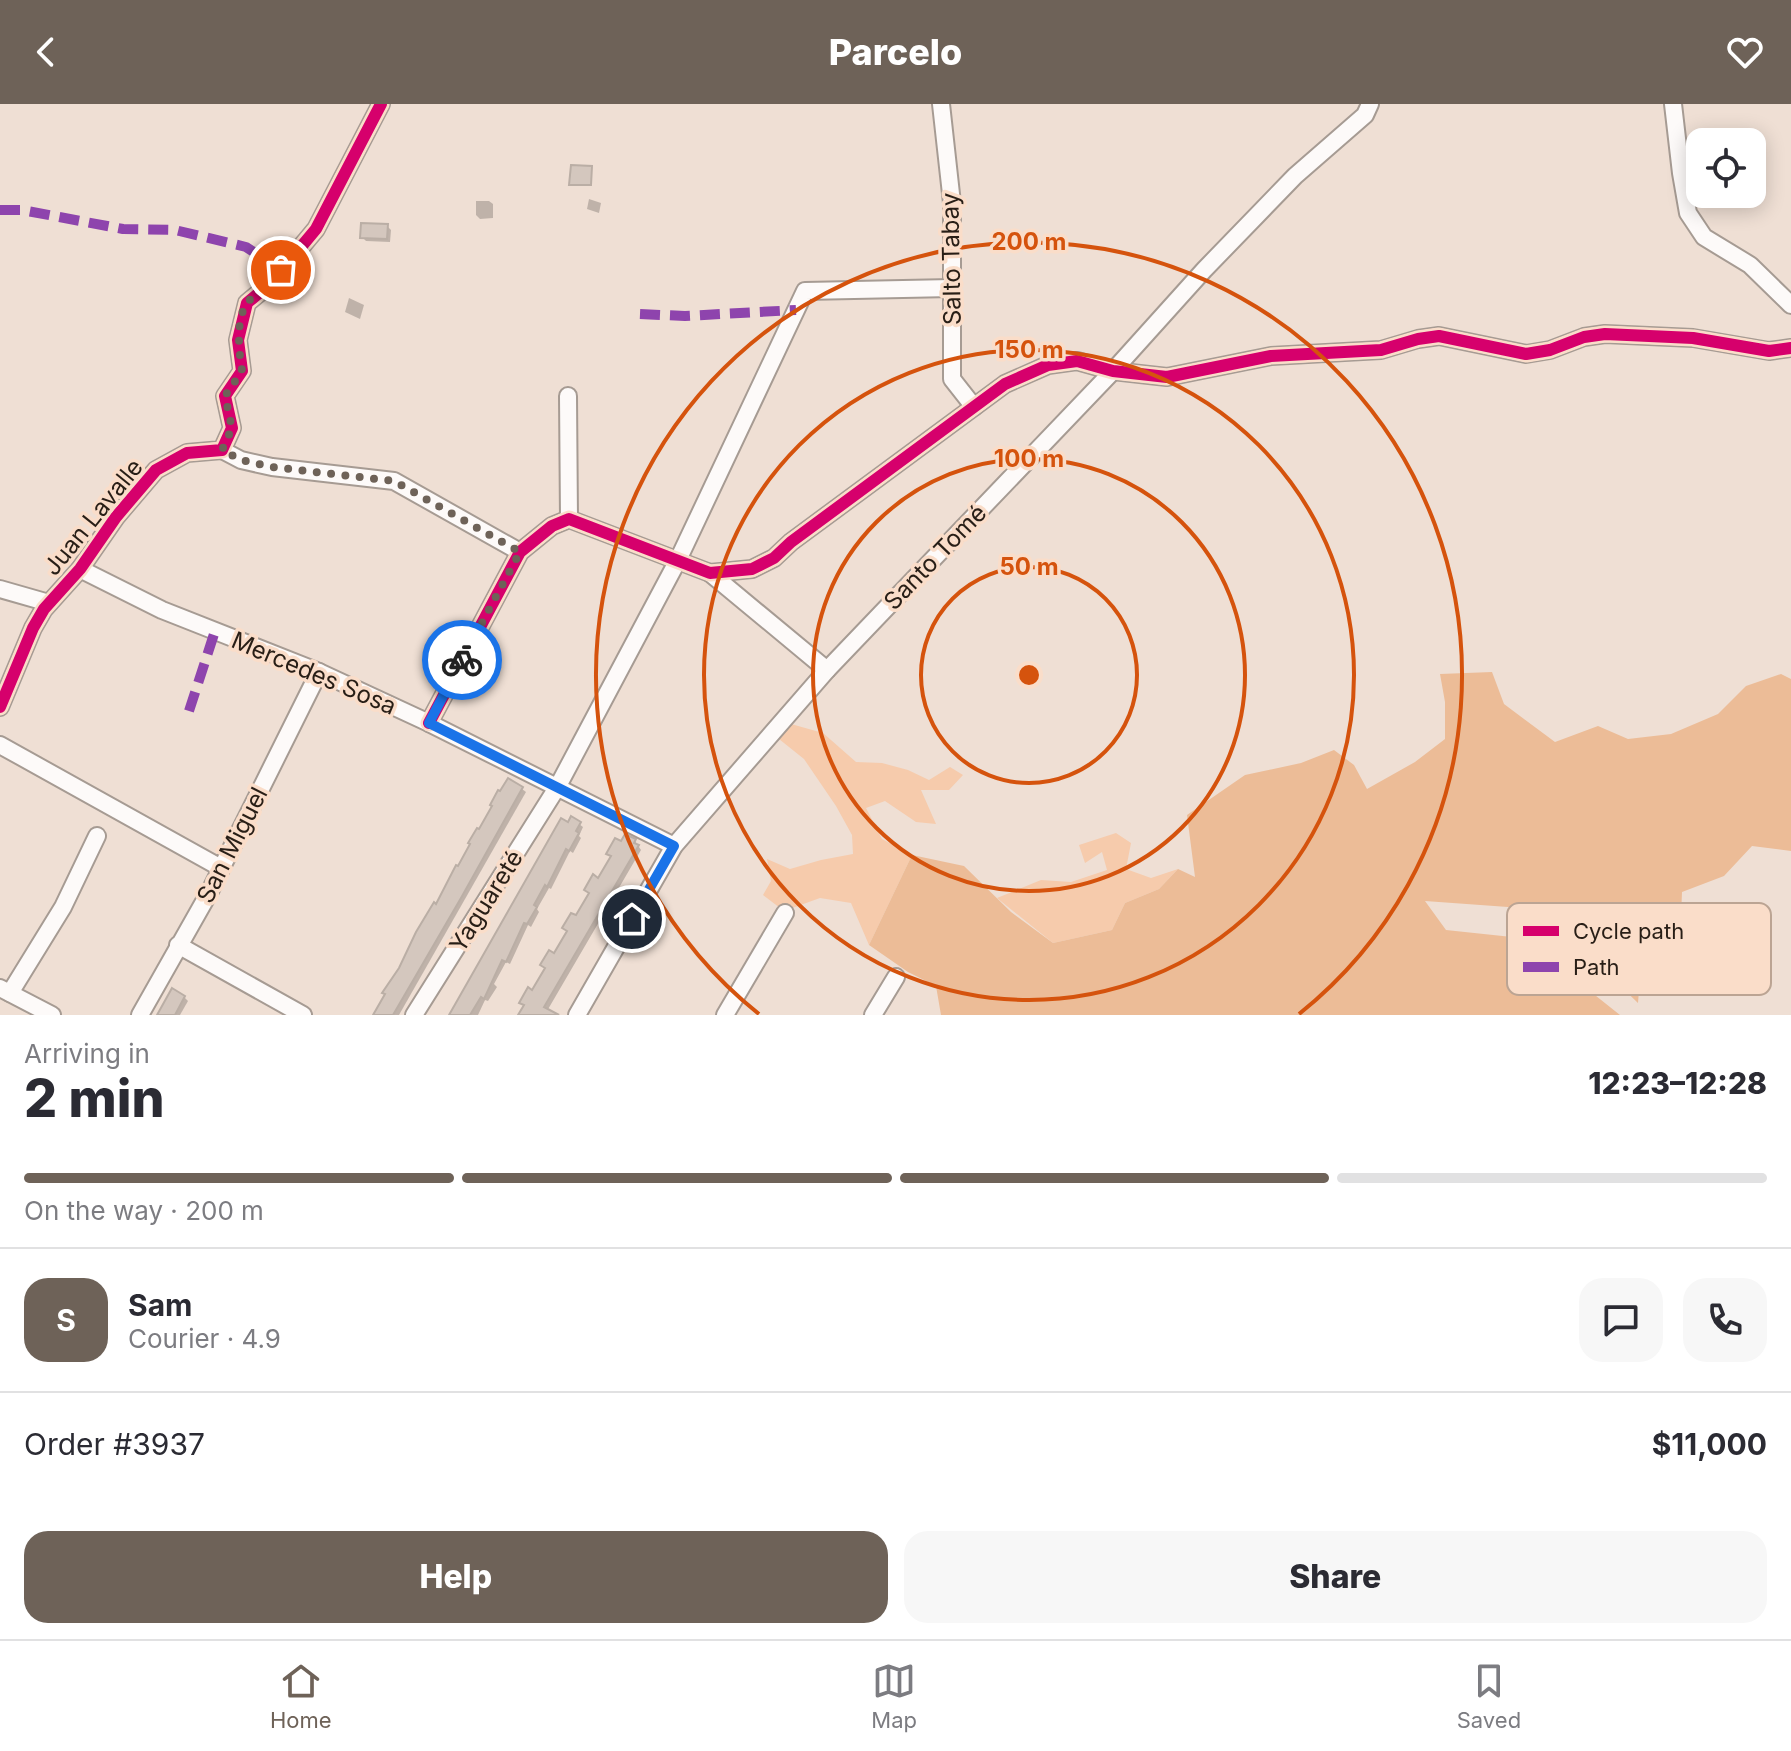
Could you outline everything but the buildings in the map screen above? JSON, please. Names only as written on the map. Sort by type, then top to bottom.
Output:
[{"type":"street","points":[[381,104],[316,229],[271,283],[247,303],[238,340],[242,371],[225,396],[232,428],[222,450],[241,460],[272,467],[394,481],[520,552]]},
{"type":"street","name":"Salto Tabay","points":[[941,104],[952,203],[952,379],[974,407]]},
{"type":"street","name":"Santo Tomé","points":[[577,1015],[674,846],[827,670],[1113,371],[1204,270],[1295,176],[1365,115],[1370,104]]},
{"type":"street","points":[[1673,104],[1688,213],[1704,237],[1750,265],[1791,305]]},
{"type":"street","name":"Yaguareté","points":[[414,1015],[558,786],[678,560],[805,291],[952,288]]},
{"type":"street","points":[[710,573],[752,569],[774,558],[791,542],[1005,384],[1048,365],[1077,361],[1113,371],[1167,377],[1271,356],[1381,350],[1439,336],[1526,354],[1605,334],[1693,338],[1769,351],[1791,348]]},
{"type":"street","points":[[568,396],[569,519]]},
{"type":"street","name":"Juan Lavalle","points":[[0,707],[33,628],[49,603],[80,569],[116,517],[156,470],[187,453],[222,450]]},
{"type":"street","points":[[429,723],[520,552],[552,526],[569,519],[710,573],[827,670]]},
{"type":"street","name":"Mercedes Sosa","points":[[80,569],[162,610],[319,672],[429,723],[674,846]]},
{"type":"street","points":[[0,589],[49,603]]},
{"type":"street","name":"San Miguel","points":[[140,1015],[221,868],[319,672]]},
{"type":"street","points":[[0,745],[221,868]]},
{"type":"street","points":[[52,1015],[5,990],[63,907],[97,836]]},
{"type":"street","points":[[725,1015],[785,913]]},
{"type":"street","points":[[178,945],[281,1010],[303,1015]]},
{"type":"street","points":[[873,1015],[896,977]]},
{"type":"shaded area","points":[[1492,672],[1504,704],[1555,742],[1598,726],[1628,739],[1671,734],[1718,714],[1746,686],[1781,674],[1791,679],[1791,851],[1752,846],[1724,876],[1682,892],[1682,903],[1507,903],[1507,907],[1425,901],[1446,930],[1507,936],[1507,995],[1595,995],[1620,1015],[941,1015],[936,986],[908,972],[869,945],[912,855],[964,866],[1011,912],[1053,943],[1112,930],[1125,903],[1159,889],[1178,869],[1195,877],[1187,815],[1245,775],[1301,763],[1334,750],[1354,765],[1367,789],[1415,762],[1445,739],[1445,702],[1440,674]]},
{"type":"shaded area","points":[[784,722],[823,733],[856,762],[882,763],[929,780],[950,767],[963,775],[949,790],[921,790],[936,824],[916,822],[885,801],[866,808],[882,839],[912,855],[869,945],[851,903],[820,898],[784,911],[763,895],[771,881],[767,859],[790,869],[853,854],[852,835],[836,806],[804,759],[779,739]]},
{"type":"shaded area","points":[[1116,833],[1131,843],[1126,869],[1151,878],[1178,869],[1159,889],[1125,903],[1112,930],[1053,943],[997,898],[1041,880],[1071,882],[1107,870],[1102,852],[1085,863],[1079,845]]},
{"type":"marked path","points":[[0,210],[22,210],[123,229],[175,230],[246,247],[281,270]]},
{"type":"marked path","points":[[640,314],[685,316],[796,310]]},
{"type":"marked path","points":[[189,711],[215,631]]},
{"type":"cycle path","points":[[0,707],[44,609],[80,569],[116,517],[156,470],[187,453],[222,450],[232,428],[225,396],[242,371],[238,340],[247,303],[271,283],[316,229],[381,104]]},
{"type":"cycle path","points":[[429,723],[520,552],[552,526],[569,519],[710,573],[752,569],[774,558],[791,542],[1005,384],[1048,365],[1077,361],[1113,371],[1167,377],[1271,356],[1381,350],[1439,336],[1526,354],[1605,334],[1693,338],[1769,351],[1791,348]]},
{"type":"way so far","points":[[281,270],[247,303],[238,340],[242,371],[225,396],[232,428],[222,450],[241,460],[272,467],[394,481],[520,552],[462,660]]},
{"type":"route","points":[[462,660],[429,723],[674,846],[632,919]]}]
